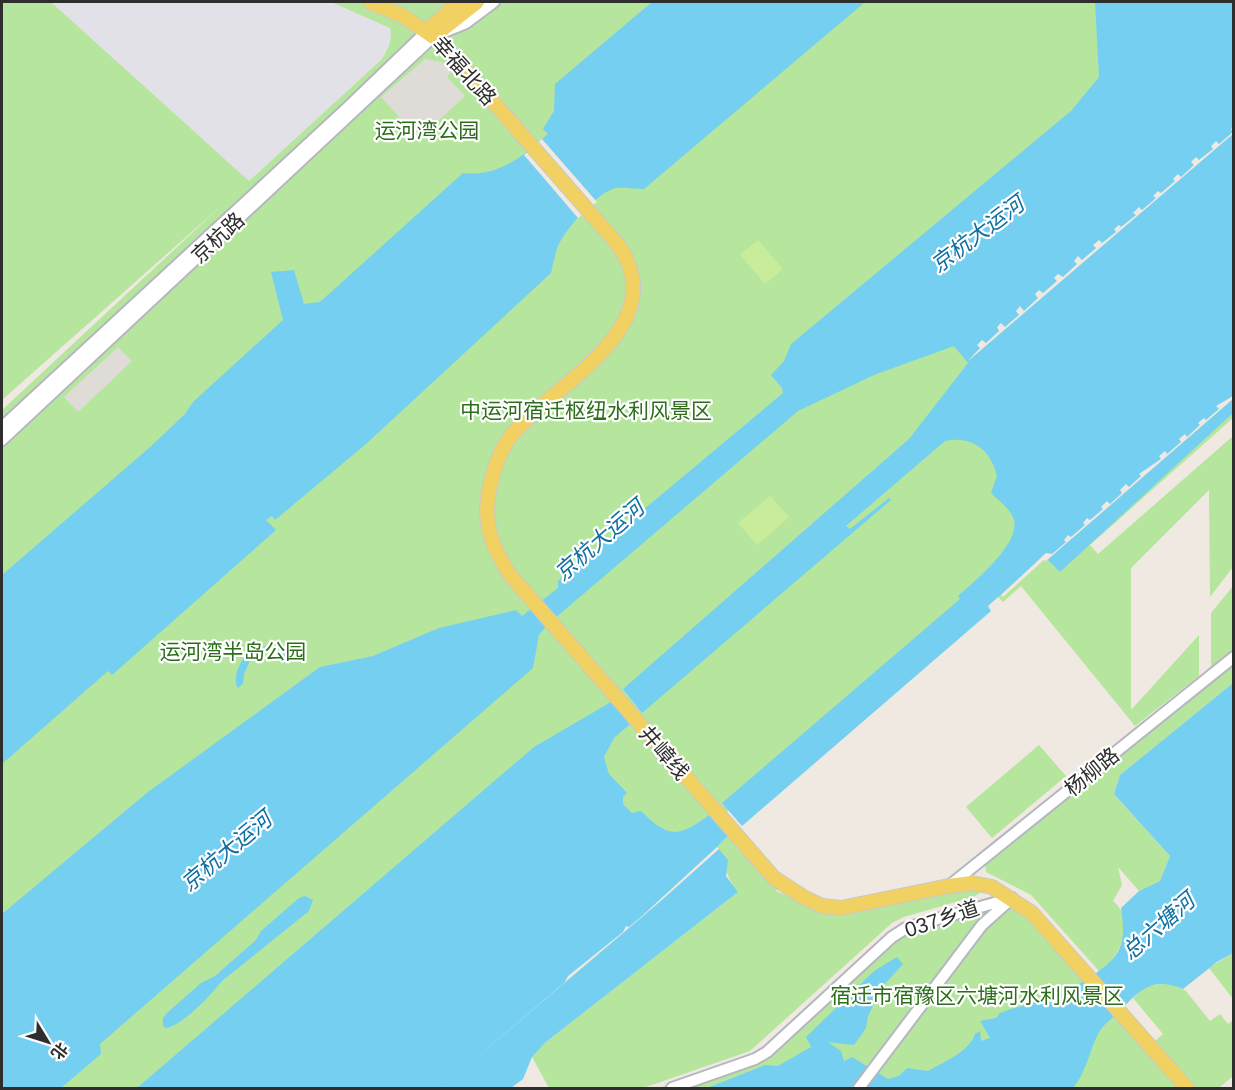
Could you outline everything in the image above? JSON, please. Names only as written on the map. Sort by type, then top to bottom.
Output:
[{"type":"main road","name":"幸福北路","points":[[370,2],[430,33],[588,211]]},
{"type":"main road","points":[[430,33],[459,2]]},
{"type":"main road","points":[[430,33],[477,2]]},
{"type":"main road","name":"井嶂线","points":[[588,211],[619,246],[628,262],[634,286],[632,308],[615,338],[536,410],[511,437],[492,474],[487,497],[488,529],[494,548],[511,576],[681,773],[779,882],[822,906],[841,908],[949,886],[972,883],[992,887],[1032,913],[1186,1088]]},
{"type":"street","points":[[430,33],[466,23],[494,2]]},
{"type":"street","name":"京杭路","points":[[2,427],[430,33]]},
{"type":"street","name":"京杭路","points":[[2,440],[430,33]]},
{"type":"street","name":"杨柳路","points":[[949,886],[1233,657]]},
{"type":"street","points":[[859,1089],[982,926],[1012,898]]},
{"type":"street","name":"037乡道","points":[[672,1089],[754,1059],[767,1052],[892,937],[906,928],[1012,898]]},
{"type":"shaded area","points":[[51,2],[333,2],[390,28],[392,36],[382,59],[249,181]]},
{"type":"shaded area","points":[[425,59],[442,62],[451,72],[447,77],[465,96],[419,139],[381,97]]},
{"type":"shaded area","points":[[118,347],[132,361],[78,412],[64,397]]},
{"type":"green space","name":"中运河宿迁枢纽水利风景区","points":[[2,2],[51,2],[249,181],[382,59],[388,48],[390,28],[331,2],[1233,2],[1233,418],[1090,545],[1098,554],[1233,436],[1233,567],[1210,597],[1209,490],[1131,568],[1131,710],[1199,635],[1199,676],[1135,726],[1021,586],[1003,602],[989,588],[404,1088],[2,1088],[2,410],[220,207],[2,400]]},
{"type":"green space","points":[[758,240],[783,269],[765,284],[740,255]]},
{"type":"green space","points":[[770,496],[789,517],[757,545],[738,523]]},
{"type":"green space","points":[[1233,586],[1233,651],[1211,669],[1211,613]]},
{"type":"green space","points":[[1233,665],[1233,683],[1120,775],[1114,794],[1170,856],[1160,881],[1139,891],[1118,867],[1122,885],[1113,901],[1124,918],[1125,928],[1114,957],[1099,971],[1031,895],[986,872],[985,863]]},
{"type":"green space","points":[[1039,745],[1066,776],[992,838],[966,807]]},
{"type":"green space","points":[[730,834],[778,888],[776,891],[814,907],[852,912],[950,891],[977,889],[980,893],[904,917],[892,923],[750,1051],[643,1088],[549,1088],[532,1057],[546,1042],[738,892],[728,875],[717,847]]},
{"type":"green space","name":"宿迁市宿豫区六塘河水利风景区","points":[[990,898],[1027,916],[1176,1082],[1175,1088],[659,1088],[745,1059],[762,1047],[885,935],[903,924]]},
{"type":"green space","points":[[1233,953],[1233,999],[1209,968]]},
{"type":"green space","points":[[1170,983],[1186,991],[1210,1021],[1220,1014],[1228,1024],[1233,1020],[1233,1076],[1219,1088],[1195,1088],[1155,1041],[1163,1034],[1133,998],[1147,986]]},
{"type":"water","points":[[652,2],[865,2],[644,189],[616,188],[592,203],[562,239],[551,273],[366,444],[275,520],[272,516],[266,520],[276,530],[112,675],[108,671],[2,764],[2,575],[149,448],[185,414],[193,402],[283,320],[271,272],[294,270],[304,304],[320,302],[463,173],[487,172],[509,164],[548,134],[543,129],[554,111],[555,84]]},
{"type":"water","name":"京杭大运河","points":[[1095,2],[1233,2],[1233,413],[1060,572],[1044,556],[988,606],[991,611],[742,826],[722,803],[960,599],[958,596],[986,571],[1005,549],[1014,527],[1011,514],[991,493],[997,476],[985,452],[979,446],[964,440],[945,441],[846,526],[850,529],[889,498],[891,500],[642,713],[623,689],[909,439],[968,363],[954,346],[874,375],[798,411],[547,625],[539,635],[533,668],[100,1044],[101,1054],[61,1088],[2,1088],[2,914],[148,792],[320,667],[373,656],[439,628],[516,610],[522,616],[558,588],[558,581],[783,393],[782,388],[771,375],[784,361],[791,344],[1071,111],[1099,77]]},
{"type":"water","points":[[265,646],[288,648],[292,656],[284,663],[269,653],[253,654],[244,674],[243,684],[238,688],[236,679],[243,658],[249,650],[260,650]]},
{"type":"water","name":"总六塘河","points":[[1233,683],[1233,953],[1217,962],[1183,989],[1162,984],[1146,988],[1139,993],[1100,1031],[1081,1076],[1073,1088],[707,1088],[765,1065],[778,1066],[811,1047],[806,1037],[874,971],[897,957],[903,964],[883,986],[868,1016],[866,1028],[854,1045],[828,1042],[841,1051],[844,1061],[852,1057],[888,1079],[899,1076],[907,1068],[928,1071],[962,1051],[980,1031],[981,1041],[990,1038],[980,1021],[996,1018],[1000,1013],[1014,1008],[1061,995],[1104,967],[1112,960],[1121,945],[1123,923],[1121,908],[1139,891],[1160,881],[1170,856],[1114,794],[1120,775]]},
{"type":"water","points":[[611,702],[630,724],[614,738],[604,757],[609,774],[627,793],[623,797],[623,804],[632,813],[641,811],[660,827],[676,832],[692,827],[712,813],[730,834],[717,847],[728,860],[726,876],[738,892],[546,1042],[532,1057],[523,1079],[511,1088],[137,1088],[534,747]]},
{"type":"water","points":[[305,896],[313,900],[309,911],[222,981],[188,1016],[173,1026],[166,1028],[163,1026],[163,1018],[167,1013],[201,983],[215,976],[256,940],[261,931],[299,898]]},
{"type":"pier","points":[[1233,132],[1233,134],[967,362],[980,348],[977,345],[982,340],[986,343],[999,331],[997,327],[1001,323],[1005,327],[1019,315],[1016,311],[1020,306],[1024,311],[1038,298],[1035,294],[1039,290],[1043,293],[1057,281],[1054,278],[1058,274],[1063,277],[1077,264],[1074,261],[1078,256],[1082,260],[1096,248],[1093,245],[1099,240],[1102,243],[1116,232],[1114,229],[1119,225],[1121,227],[1136,215],[1133,213],[1139,207],[1142,210],[1156,198],[1153,196],[1158,191],[1161,193],[1175,181],[1173,179],[1178,174],[1181,177],[1194,165],[1191,162],[1196,157],[1199,160],[1213,149],[1211,146],[1216,141],[1219,144]]},
{"type":"pier","points":[[542,139],[597,202],[578,218],[524,155]]},
{"type":"pier","points":[[1233,396],[1233,399],[1046,561],[1044,560],[1003,597],[1001,595],[1046,553],[1052,554],[1066,542],[1064,540],[1068,535],[1071,537],[1085,525],[1083,523],[1087,518],[1090,520],[1103,509],[1101,507],[1107,501],[1110,504],[1122,493],[1120,490],[1126,484],[1129,487],[1141,476],[1139,474],[1161,459],[1159,456],[1165,451],[1167,454],[1181,442],[1179,439],[1185,434],[1187,437],[1200,425],[1198,423],[1204,418],[1206,420],[1219,409],[1216,406]]},
{"type":"pier","points":[[717,847],[719,849],[663,899],[441,1088],[565,982],[568,976],[623,932],[626,926],[629,927],[642,916]]},
{"type":"park label","name":"运河湾公园","points":[[427,131]]},
{"type":"park label","name":"运河湾半岛公园","points":[[233,652]]}]
